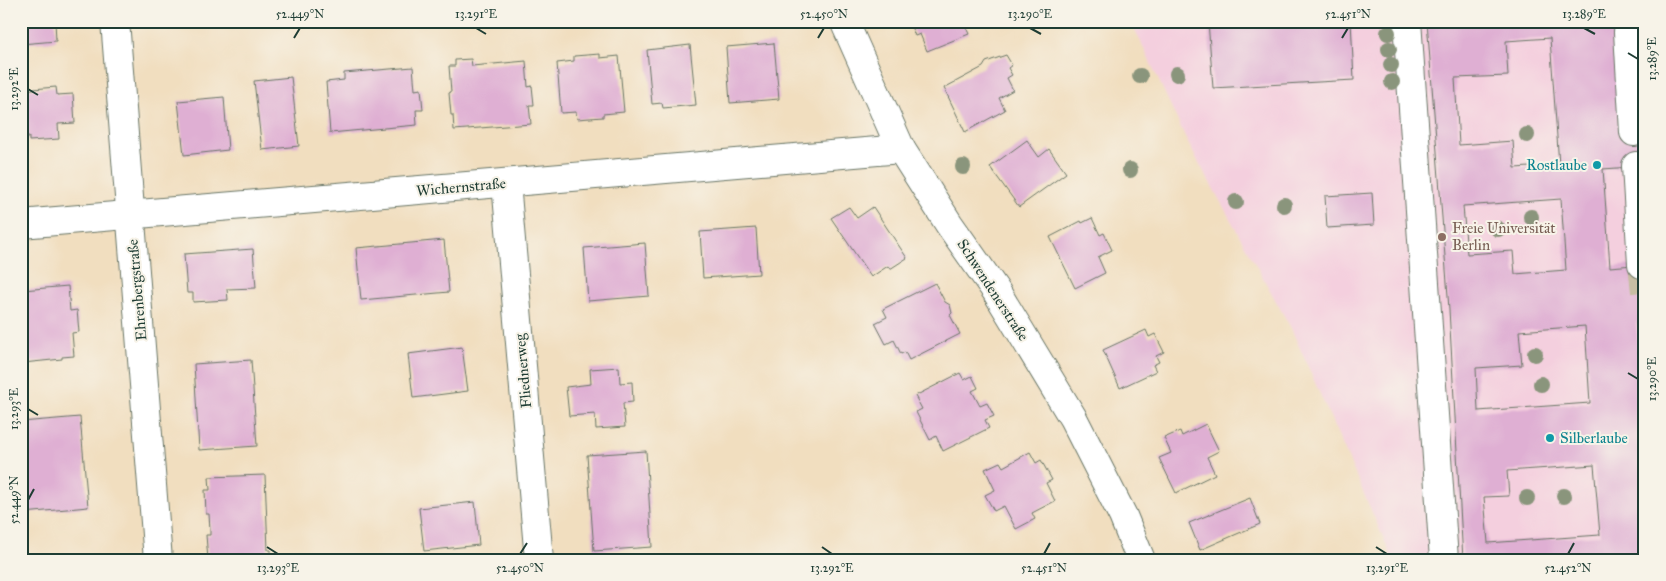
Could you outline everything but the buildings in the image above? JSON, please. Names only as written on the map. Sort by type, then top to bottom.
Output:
[{"type":"street","name":"Ehrenbergstraße","points":[[115,21],[158,560]]},
{"type":"street","name":"Schwendenerstraße","points":[[844,21],[901,149],[949,224],[996,291],[1073,418],[1124,516],[1141,560]]},
{"type":"street","points":[[1407,21],[1444,560]]},
{"type":"street","points":[[1628,32],[1634,132]]},
{"type":"street","name":"Wichernstraße","points":[[21,224],[901,149]]},
{"type":"street","points":[[1636,166],[1642,264]]},
{"type":"street","name":"Fliednerweg","points":[[506,183],[539,560]]},
{"type":"shaded area","name":"Freie Universität Berlin","points":[[1131,21],[1645,21],[1645,560],[1393,560],[1291,328],[1189,145]]},
{"type":"tunnel","points":[[1642,264],[1645,292]]},
{"type":"place","name":"Rostlaube","points":[[1597,165]]},
{"type":"place","name":"Freie Universität Berlin","points":[[1442,237]]},
{"type":"place","name":"Silberlaube","points":[[1550,438]]}]
